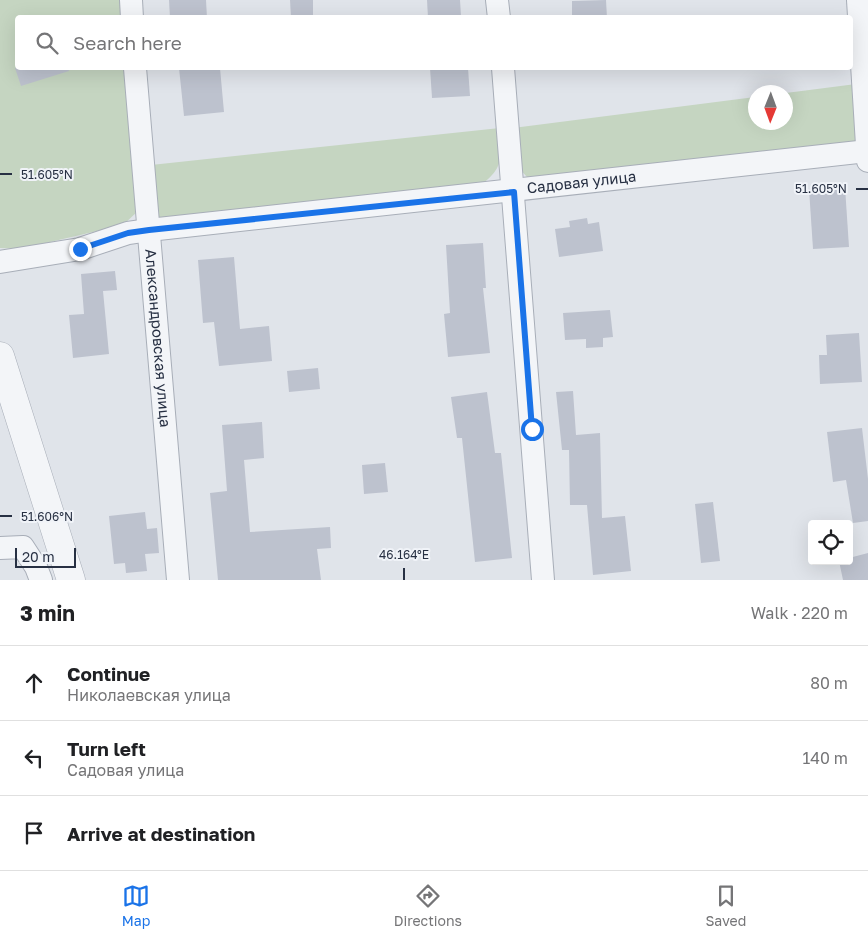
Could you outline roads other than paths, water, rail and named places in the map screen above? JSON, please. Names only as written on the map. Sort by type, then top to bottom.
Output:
[{"type":"street","points":[[131,0],[132,15]]},
{"type":"street","points":[[497,0],[499,15]]},
{"type":"street","points":[[858,0],[866,85],[868,155]]},
{"type":"street","name":"Александровская улица","points":[[136,70],[178,580]]},
{"type":"street","points":[[503,70],[514,192],[542,580]]},
{"type":"street","name":"Садовая улица","points":[[0,262],[80,249],[128,233],[149,230],[868,155]]},
{"type":"street","points":[[0,356],[71,580]]},
{"type":"street","points":[[0,548],[23,546],[36,567],[41,580]]}]
